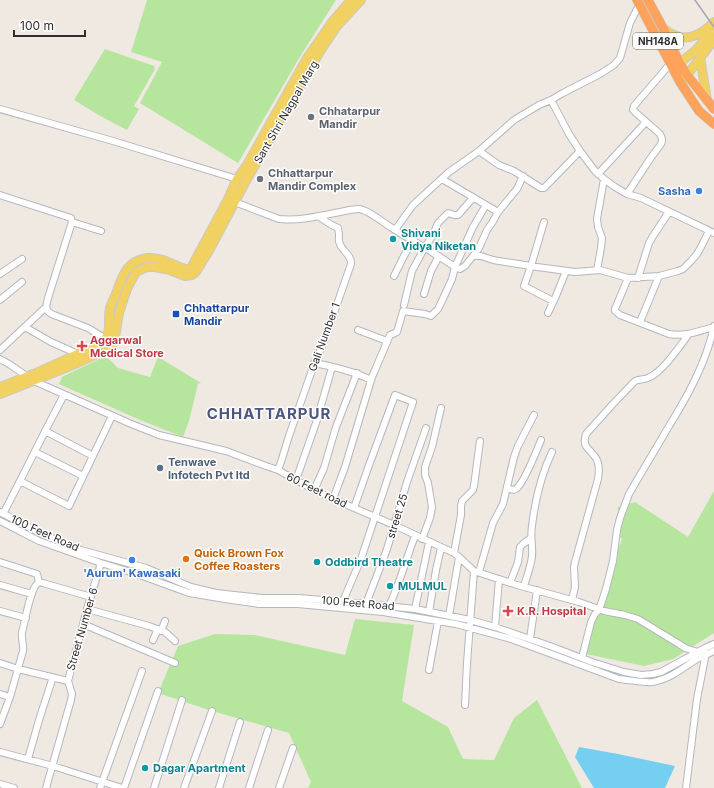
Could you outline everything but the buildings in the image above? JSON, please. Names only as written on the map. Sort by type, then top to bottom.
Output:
[{"type":"highway","name":"NH148A","points":[[648,0],[663,28],[680,82],[699,111],[714,124]]},
{"type":"highway","name":"NH148A","points":[[638,2],[674,66],[687,75],[714,109]]},
{"type":"main road","name":"Sant Shri Nagpal Marg","points":[[0,394],[102,343],[109,333],[110,307],[121,280],[129,266],[135,261],[155,258],[167,261],[184,269],[191,268],[231,201],[246,181],[298,82],[307,58],[332,22],[351,0]]},
{"type":"main road","name":"Sant Shri Nagpal Marg","points":[[0,387],[31,379],[75,364],[108,349],[113,344],[119,313],[127,289],[136,272],[148,267],[155,267],[170,270],[184,276],[192,275],[196,272],[210,249],[231,201],[238,179],[246,165],[298,82],[337,26],[361,0]]},
{"type":"main road","points":[[663,28],[675,36],[688,37],[702,33],[714,22]]},
{"type":"main road","points":[[674,66],[697,48],[714,28]]},
{"type":"main road","points":[[680,82],[714,40]]},
{"type":"main road","points":[[700,57],[707,101]]},
{"type":"street","points":[[395,230],[413,205],[453,169],[478,151],[514,120],[539,105],[614,66],[620,58],[638,2]]},
{"type":"street","points":[[628,194],[650,159],[662,144],[662,137],[660,134],[635,112],[634,106],[674,66]]},
{"type":"street","points":[[473,256],[481,256],[493,260],[566,271],[605,271],[628,278],[659,276],[682,269],[698,254],[711,232],[640,198],[628,194],[614,187],[604,179],[598,174],[580,151],[566,129],[551,100]]},
{"type":"street","points":[[0,109],[238,179]]},
{"type":"street","points":[[598,174],[646,122]]},
{"type":"street","points":[[478,151],[499,165],[514,171],[537,186],[544,188],[580,151]]},
{"type":"street","points":[[231,201],[279,219],[291,220],[360,209],[366,211],[425,247],[455,267],[464,268],[479,248],[487,230],[498,212],[517,189],[523,176]]},
{"type":"street","points":[[442,179],[498,212]]},
{"type":"street","points":[[597,270],[602,238],[598,227],[598,219],[604,179]]},
{"type":"street","points":[[0,350],[46,307],[72,222],[72,219],[69,216],[2,197]]},
{"type":"street","points":[[404,305],[412,271],[432,237],[438,223],[446,214],[449,213],[454,216],[458,215],[473,198]]},
{"type":"street","points":[[333,499],[345,467],[372,377],[390,335],[397,332],[403,311],[431,316],[438,309],[473,227],[486,205]]},
{"type":"street","points":[[638,278],[649,243],[669,212]]},
{"type":"street","name":"Gali Number 1","points":[[278,470],[314,363],[326,336],[351,260],[340,246],[340,234],[338,228],[318,216]]},
{"type":"street","points":[[72,222],[101,231]]},
{"type":"street","points":[[544,222],[524,286],[553,301]]},
{"type":"street","points":[[394,276],[413,240]]},
{"type":"street","points":[[424,294],[431,271],[439,256]]},
{"type":"street","points":[[0,274],[22,259]]},
{"type":"street","points":[[548,313],[566,271]]},
{"type":"street","points":[[640,322],[659,276]]},
{"type":"street","points":[[628,278],[617,304],[616,311],[620,315],[669,334],[689,334],[714,327]]},
{"type":"street","points":[[0,300],[22,282]]},
{"type":"street","points":[[46,307],[49,313],[88,328],[106,339]]},
{"type":"street","points":[[25,327],[51,342],[78,354]]},
{"type":"street","points":[[582,658],[591,622],[606,589],[613,561],[617,530],[625,505],[632,489],[684,402],[708,348],[714,327]]},
{"type":"street","points":[[358,330],[387,341]]},
{"type":"street","points":[[572,600],[575,587],[575,562],[599,471],[598,461],[585,444],[586,434],[631,385],[652,376],[662,367],[689,334]]},
{"type":"street","name":"60 Feet road","points":[[0,359],[31,379],[64,395],[159,435],[226,451],[278,470],[314,490],[374,518],[394,525],[457,555],[477,572],[609,612],[638,619],[678,644],[699,655]]},
{"type":"street","points":[[314,363],[357,373],[371,380]]},
{"type":"street","points":[[296,480],[317,420],[332,367]]},
{"type":"street","points":[[314,490],[324,468],[336,427],[357,373]]},
{"type":"street","points":[[1,513],[20,481],[64,395]]},
{"type":"street","points":[[343,601],[362,559],[374,518],[413,402],[395,395],[354,508]]},
{"type":"street","points":[[415,609],[425,540],[432,507],[425,475],[425,467],[431,452],[441,408]]},
{"type":"street","points":[[465,705],[470,620],[477,572],[495,517],[501,508],[514,457],[534,415]]},
{"type":"street","points":[[20,481],[69,506],[112,416]]},
{"type":"street","name":"street 25","points":[[366,604],[387,549],[407,482],[426,428]]},
{"type":"street","points":[[45,431],[93,456]]},
{"type":"street","points":[[507,488],[514,490],[520,484],[541,440]]},
{"type":"street","points":[[449,616],[457,555],[461,506],[462,501],[471,492],[474,486],[480,441]]},
{"type":"street","points":[[35,452],[83,476]]},
{"type":"street","points":[[524,586],[531,563],[532,526],[540,486],[552,452]]},
{"type":"street","name":"100 Feet Road","points":[[1,513],[44,535],[68,545],[146,568],[191,587],[216,593],[262,598],[274,601],[383,612],[438,620],[470,627],[511,639],[619,679],[637,682],[652,682],[663,679],[674,674],[699,655]]},
{"type":"street","name":"100 Feet Road","points":[[0,521],[39,541],[189,593],[259,604],[299,598],[415,609],[470,620],[495,627],[624,672],[641,675],[661,672],[699,655],[710,652],[714,644]]},
{"type":"street","points":[[389,606],[400,582],[406,559],[415,536]]},
{"type":"street","points":[[510,583],[518,562],[520,547],[531,538]]},
{"type":"street","points":[[429,612],[436,570],[442,548]]},
{"type":"street","points":[[0,562],[37,574],[39,582]]},
{"type":"street","name":"Street Number 6","points":[[46,788],[71,700],[72,694],[68,681],[87,608],[101,563]]},
{"type":"street","points":[[495,627],[499,579]]},
{"type":"street","points":[[0,724],[10,697],[23,651],[21,637],[32,594],[39,582]]},
{"type":"street","points":[[39,582],[91,597]]},
{"type":"street","points":[[0,585],[32,594]]},
{"type":"street","points":[[530,639],[538,590]]},
{"type":"street","points":[[87,608],[165,632],[175,641]]},
{"type":"street","points":[[0,611],[26,618]]},
{"type":"street","points":[[429,670],[438,620]]},
{"type":"street","points":[[153,640],[165,621]]},
{"type":"street","points":[[83,624],[175,663]]},
{"type":"street","points":[[686,788],[697,699],[710,652]]},
{"type":"street","points":[[0,664],[68,681]]},
{"type":"street","points":[[100,788],[142,671]]},
{"type":"street","points":[[28,759],[38,720],[53,677]]},
{"type":"street","points":[[0,752],[53,766],[123,788],[158,691]]},
{"type":"street","points":[[0,694],[10,697]]},
{"type":"street","points":[[154,788],[182,700]]},
{"type":"street","points":[[184,788],[212,711]]},
{"type":"street","points":[[219,788],[240,722]]},
{"type":"street","points":[[249,788],[268,730]]},
{"type":"street","points":[[279,788],[293,748]]},
{"type":"street","points":[[0,784],[14,788]]},
{"type":"green space","points":[[147,0],[336,0],[301,55],[238,163],[140,103],[162,62],[131,52]]},
{"type":"green space","points":[[105,49],[154,66],[155,69],[134,106],[139,109],[127,130],[74,100]]},
{"type":"green space","points":[[106,356],[118,368],[150,377],[158,357],[201,383],[198,384],[189,421],[183,437],[140,420],[59,384],[62,377]]},
{"type":"green space","points":[[714,491],[714,633],[673,659],[644,666],[581,653],[622,539],[617,534],[618,507],[635,502],[688,537]]},
{"type":"green space","points":[[355,619],[414,625],[402,701],[448,727],[463,759],[494,760],[514,718],[537,700],[582,788],[308,788],[311,782],[289,733],[212,711],[158,693],[178,646],[215,634],[255,635],[345,655]]},
{"type":"water","points":[[579,747],[675,766],[665,788],[594,788],[575,757]]},
{"type":"railway","points":[[695,0],[714,27]]},
{"type":"place","name":"Chhatarpur Mandir","points":[[311,117]]},
{"type":"place","name":"Chhattarpur Mandir Complex","points":[[260,179]]},
{"type":"place","name":"Sasha","points":[[699,191]]},
{"type":"place","name":"Shivani Vidya Niketan","points":[[393,239]]},
{"type":"place","name":"Chhattarpur Mandir","points":[[176,314]]},
{"type":"place","name":"Aggarwal Medical Store","points":[[82,346]]},
{"type":"place","name":"Tenwave Infotech Pvt ltd","points":[[160,468]]},
{"type":"place","name":"Quick Brown Fox Coffee Roasters","points":[[186,559]]},
{"type":"place","name":"'Aurum' Kawasaki","points":[[132,560]]},
{"type":"place","name":"Oddbird Theatre","points":[[317,562]]},
{"type":"place","name":"MULMUL","points":[[390,586]]},
{"type":"place","name":"K.R. Hospital","points":[[508,611]]},
{"type":"place","name":"Dagar Apartment","points":[[145,768]]},
{"type":"district","name":"CHHATTARPUR","points":[[269,413]]}]
